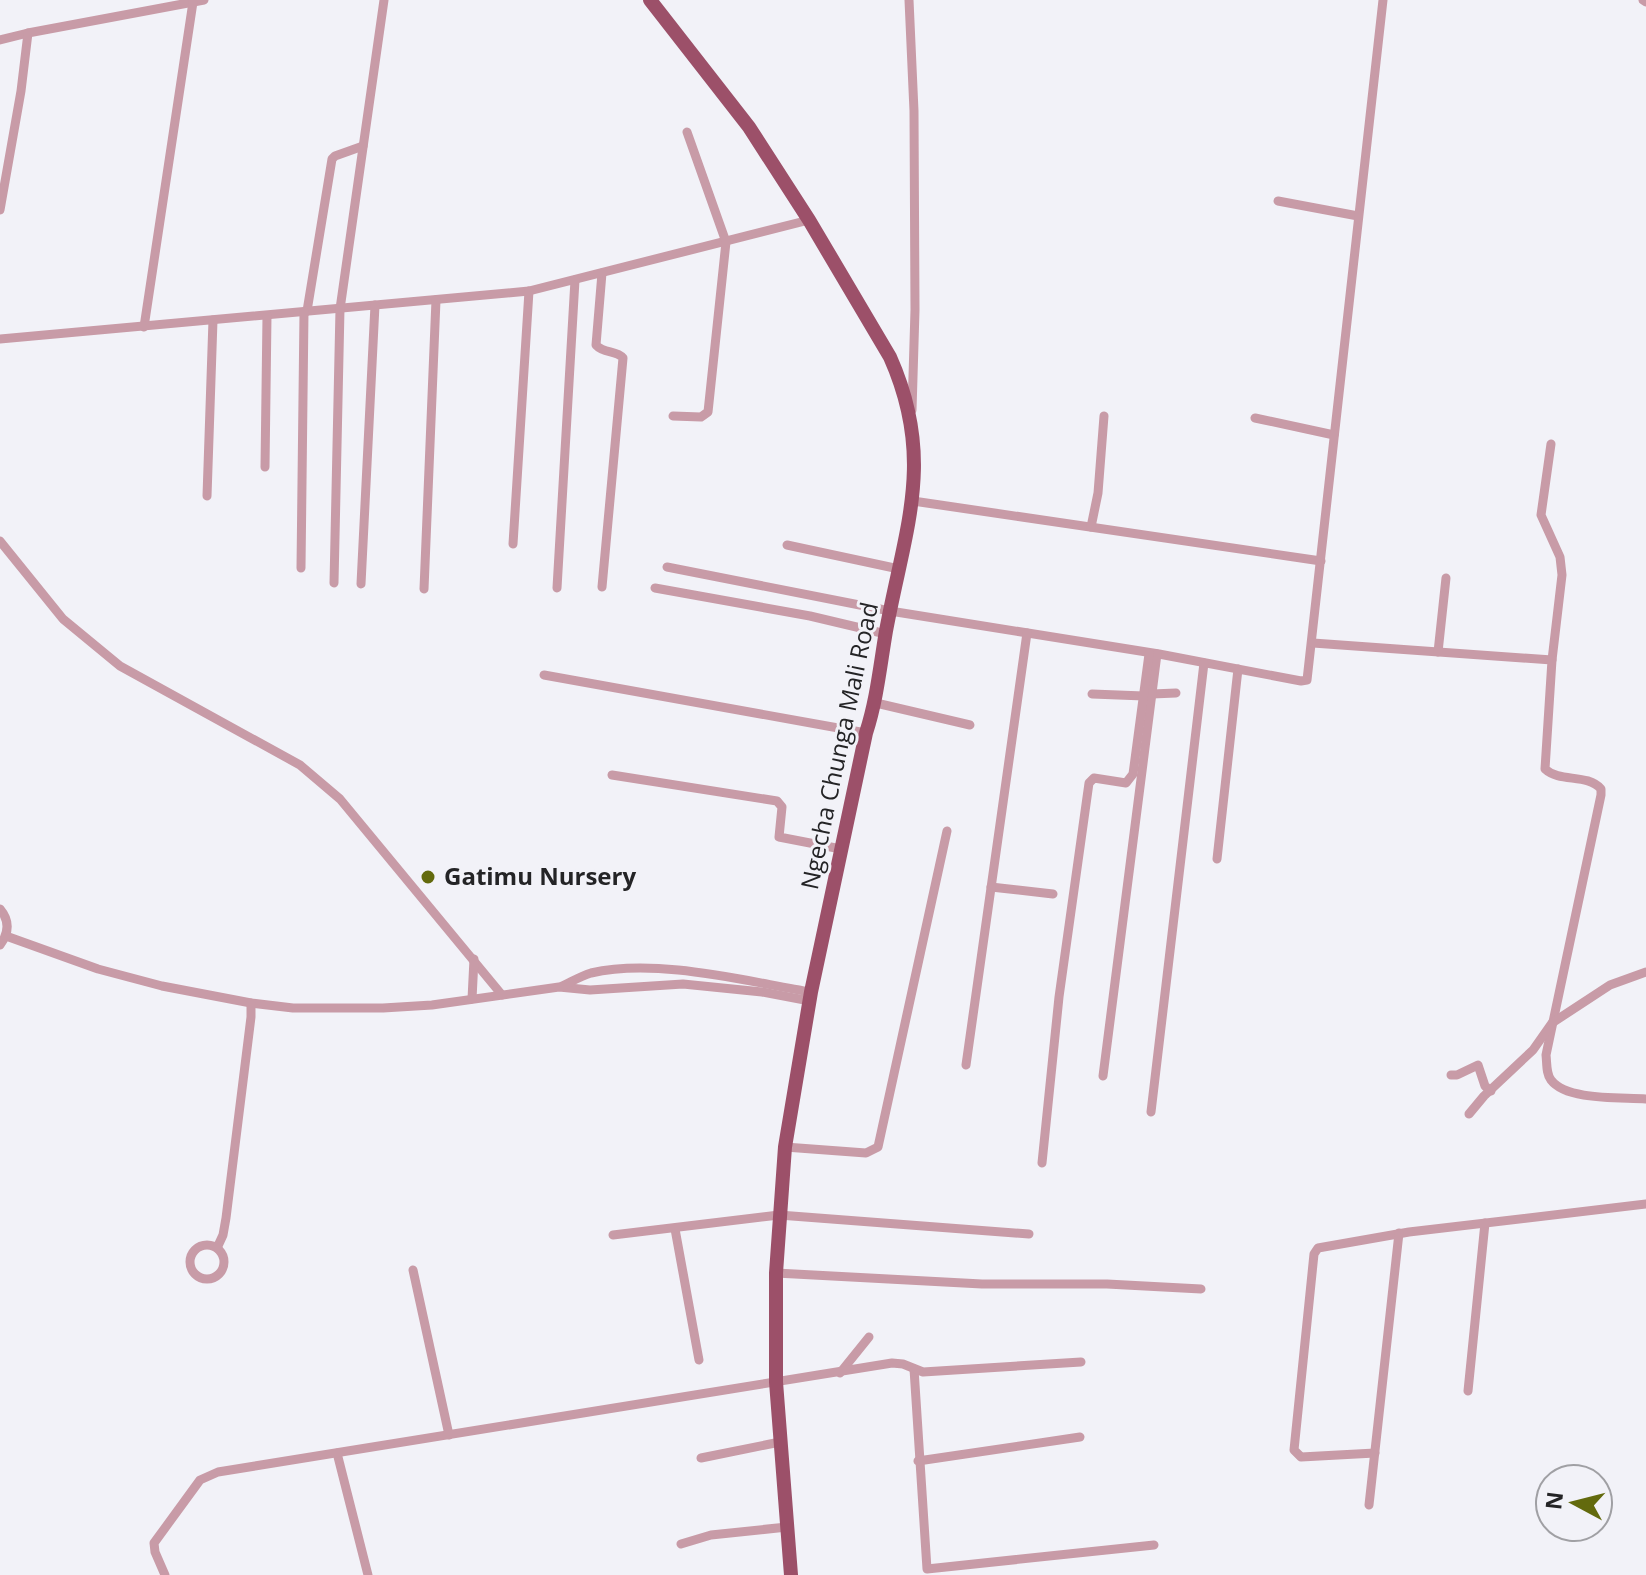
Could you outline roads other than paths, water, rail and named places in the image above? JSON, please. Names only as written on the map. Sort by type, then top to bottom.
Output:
[{"type":"main road","name":"Ngecha Chunga Mali Road","points":[[650,0],[749,127],[809,220],[900,378],[915,446],[913,501],[890,611],[876,703],[866,733],[841,849],[785,1147],[776,1273],[776,1382],[791,1575]]},
{"type":"street","points":[[334,583],[340,309],[384,0]]},
{"type":"street","points":[[909,0],[914,111],[915,310],[911,422]]},
{"type":"street","points":[[667,567],[890,611],[1304,681],[1308,677],[1313,643],[1383,0]]},
{"type":"street","points":[[0,40],[199,1],[144,327]]},
{"type":"street","points":[[0,210],[28,33]]},
{"type":"street","points":[[673,416],[701,417],[708,412],[726,242],[687,132]]},
{"type":"street","points":[[301,568],[306,311],[332,159],[363,146]]},
{"type":"street","points":[[1278,201],[1358,216]]},
{"type":"street","points":[[0,339],[529,291],[809,220]]},
{"type":"street","points":[[602,273],[596,345],[623,358],[602,587]]},
{"type":"street","points":[[557,588],[575,280]]},
{"type":"street","points":[[513,544],[529,291]]},
{"type":"street","points":[[424,589],[436,300]]},
{"type":"street","points":[[361,584],[375,305]]},
{"type":"street","points":[[265,467],[267,316]]},
{"type":"street","points":[[207,496],[213,320]]},
{"type":"street","points":[[1091,527],[1098,493],[1104,416]]},
{"type":"street","points":[[1255,418],[1334,435]]},
{"type":"street","points":[[1551,444],[1541,515],[1560,557],[1562,575],[1552,660],[1545,769],[1552,774],[1595,783],[1601,789],[1601,795],[1552,1023],[1546,1055],[1547,1072],[1551,1080],[1578,1095],[1646,1099]]},
{"type":"street","points":[[913,501],[1321,561]]},
{"type":"street","points":[[0,541],[63,619],[120,666],[278,752],[321,782],[358,819],[474,959],[489,983],[502,995]]},
{"type":"street","points":[[787,545],[899,569]]},
{"type":"street","points":[[1438,652],[1446,578]]},
{"type":"street","points":[[655,588],[810,616],[886,634]]},
{"type":"street","points":[[966,1065],[1027,633]]},
{"type":"street","points":[[1313,643],[1552,660]]},
{"type":"street","points":[[1103,1076],[1153,654]]},
{"type":"street","points":[[1151,1112],[1204,663]]},
{"type":"street","points":[[1217,859],[1238,669]]},
{"type":"street","points":[[544,675],[866,733]]},
{"type":"street","points":[[1092,694],[1176,693]]},
{"type":"street","points":[[1042,1163],[1059,997],[1089,783],[1094,778],[1130,781],[1136,765],[1148,695]]},
{"type":"street","points":[[876,703],[970,725]]},
{"type":"street","points":[[612,775],[777,801],[782,807],[779,837],[841,849]]},
{"type":"street","points":[[785,1147],[866,1153],[878,1147],[947,831]]},
{"type":"street","points":[[991,887],[1053,894]]},
{"type":"street","points":[[0,909],[7,920],[3,940],[162,986],[293,1008],[383,1008],[559,987],[590,990],[683,984],[811,997]]},
{"type":"street","points":[[472,999],[474,959]]},
{"type":"street","points":[[559,987],[590,974],[658,969],[683,971],[811,997]]},
{"type":"street","points":[[1469,1114],[1533,1050],[1552,1023],[1610,985],[1646,972]]},
{"type":"street","points":[[217,1248],[226,1218],[251,1003]]},
{"type":"street","points":[[1451,1075],[1478,1065],[1485,1086],[1491,1091]]},
{"type":"street","points":[[1375,1453],[1301,1457],[1294,1450],[1314,1254],[1323,1245],[1646,1204]]},
{"type":"street","points":[[613,1235],[779,1215],[1029,1234]]},
{"type":"street","points":[[1468,1391],[1485,1223]]},
{"type":"street","points":[[675,1229],[699,1360]]},
{"type":"street","points":[[1369,1505],[1399,1233]]},
{"type":"street","points":[[413,1270],[449,1435]]},
{"type":"street","points":[[776,1273],[982,1284],[1107,1284],[1201,1289]]},
{"type":"street","points":[[840,1373],[869,1337]]},
{"type":"street","points":[[165,1575],[154,1543],[205,1476],[898,1363],[923,1372],[1081,1362]]},
{"type":"street","points":[[914,1369],[927,1569],[1154,1545]]},
{"type":"street","points":[[918,1461],[1080,1437]]},
{"type":"street","points":[[701,1458],[780,1442]]},
{"type":"street","points":[[337,1453],[368,1575]]},
{"type":"street","points":[[681,1544],[711,1535],[787,1527]]},
{"type":"place","name":"Gatimu Nursery","points":[[428,877]]}]
